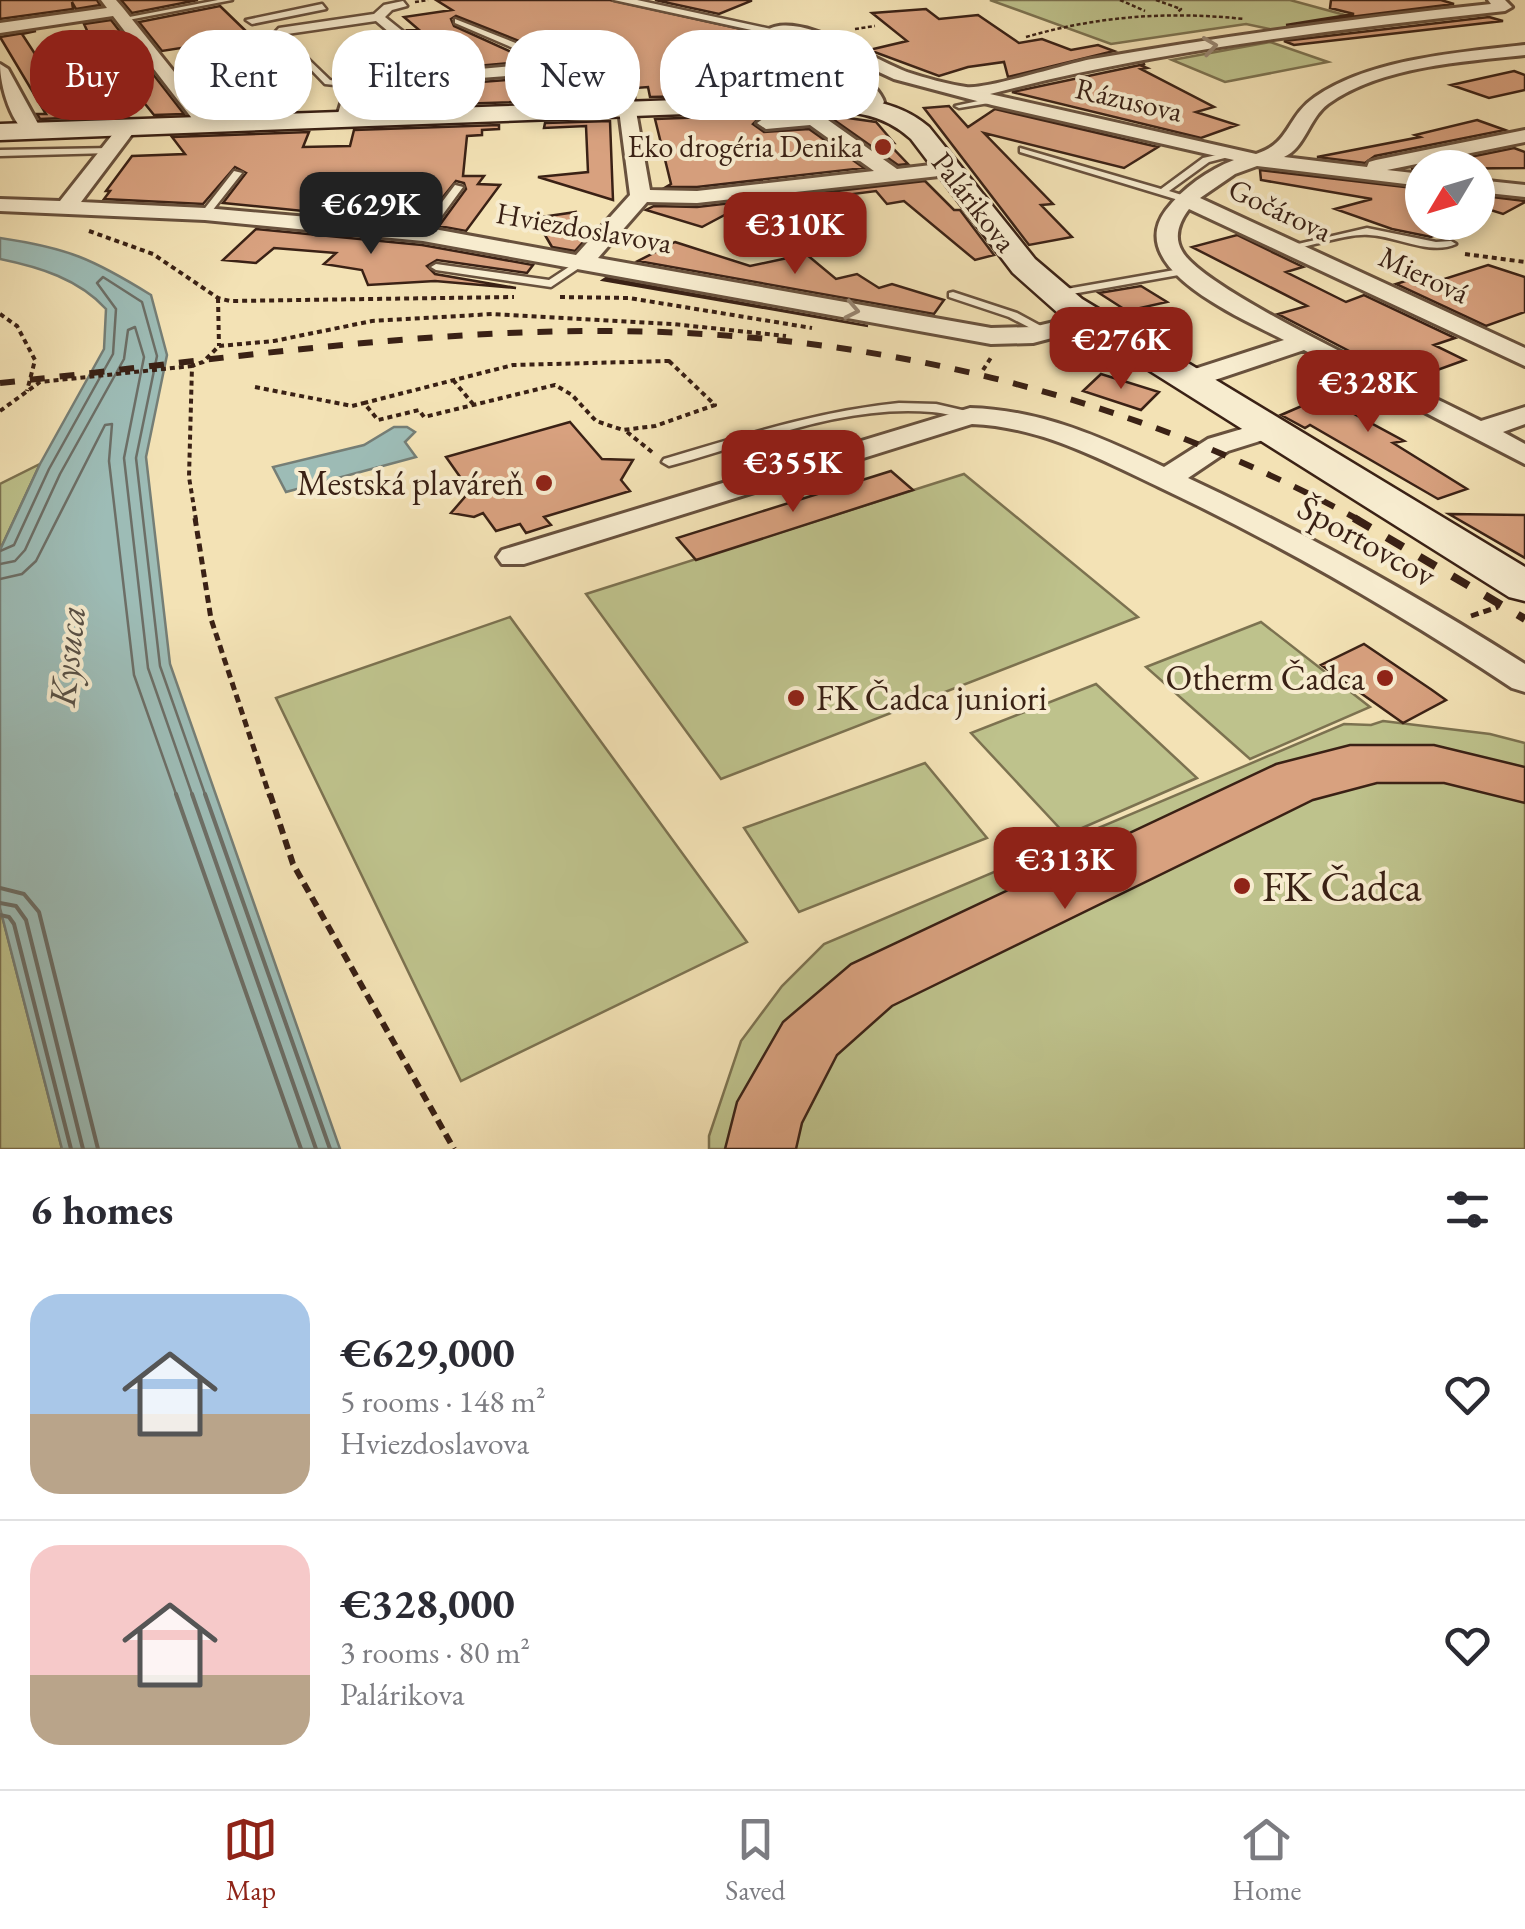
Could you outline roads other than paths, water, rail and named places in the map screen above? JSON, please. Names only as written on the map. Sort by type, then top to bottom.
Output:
[{"type":"main road","name":"Palárikova","points":[[879,109],[911,124],[1024,266],[1055,294],[1269,429],[1514,596]]},
{"type":"main road","points":[[0,132],[118,139],[202,126],[345,120]]},
{"type":"street","name":"Palárikova","points":[[620,0],[769,30]]},
{"type":"street","points":[[964,100],[1046,73],[1113,61],[1355,24],[1505,7],[1495,0]]},
{"type":"street","points":[[252,20],[268,12],[318,4],[341,22]]},
{"type":"street","points":[[289,30],[378,17],[388,7],[402,4]]},
{"type":"street","points":[[0,28],[117,6],[200,116],[202,126]]},
{"type":"street","points":[[378,17],[386,30]]},
{"type":"street","points":[[324,33],[341,22]]},
{"type":"street","points":[[1520,52],[1358,83],[1331,96],[1304,116],[1286,149],[1246,157],[1174,196],[1163,230],[1166,245],[1186,272],[1306,341],[1525,455]]},
{"type":"street","name":"Rázusova","points":[[879,65],[964,100],[992,100],[1246,157],[1405,178]]},
{"type":"street","points":[[0,70],[33,131]]},
{"type":"street","points":[[766,122],[814,119],[892,174]]},
{"type":"street","points":[[584,260],[641,196],[631,120]]},
{"type":"street","points":[[1352,173],[1525,136]]},
{"type":"street","points":[[67,207],[118,139]]},
{"type":"street","points":[[641,196],[696,198],[948,168]]},
{"type":"street","points":[[1495,188],[1525,191]]},
{"type":"street","name":"Gočárova","points":[[1174,196],[1350,276]]},
{"type":"street","name":"Hviezdoslavova","points":[[0,205],[205,214],[423,234],[991,336],[1046,332],[1092,320]]},
{"type":"street","name":"Mierová","points":[[1350,276],[1525,358]]},
{"type":"street","points":[[1188,380],[1306,341]]},
{"type":"street","points":[[1480,431],[1525,414]]},
{"type":"street","name":"Športovcov","points":[[513,557],[970,416],[1022,418],[1053,426],[1237,511],[1442,626],[1525,680]]},
{"type":"street","points":[[1166,479],[1218,445],[1269,429]]},
{"type":"lane","points":[[117,6],[223,4],[230,0]]},
{"type":"lane","points":[[458,22],[505,42]]},
{"type":"lane","points":[[312,66],[332,82]]},
{"type":"lane","points":[[0,153],[118,139]]},
{"type":"lane","points":[[1023,150],[1174,196]]},
{"type":"lane","points":[[205,214],[237,173]]},
{"type":"lane","points":[[423,234],[458,186]]},
{"type":"lane","points":[[1290,248],[1367,232],[1436,245],[1451,244]]},
{"type":"lane","points":[[436,267],[550,284],[584,260]]},
{"type":"lane","points":[[1055,294],[1186,272]]},
{"type":"lane","points":[[953,295],[1013,315],[1046,332]]},
{"type":"lane","points":[[669,462],[870,408],[929,404],[970,416]]},
{"type":"water","name":"Kysuca","points":[[0,238],[79,257],[151,295],[167,355],[146,457],[170,664],[340,1149],[62,1149],[0,908],[0,550],[40,464],[104,349],[106,309],[84,290],[58,276],[0,259]]},
{"type":"water","points":[[394,427],[407,427],[415,432],[405,442],[416,457],[286,492],[273,467],[364,445]]},
{"type":"railway","points":[[0,383],[381,341],[534,332],[708,334],[805,343],[902,358],[997,379],[1090,406],[1182,438],[1272,476],[1359,520]]},
{"type":"railway","points":[[1354,518],[1525,619]]},
{"type":"place","name":"Eko drogéria Denika","points":[[883,147]]},
{"type":"place","name":"Mestská plaváreň","points":[[544,483]]},
{"type":"place","name":"Otherm Čadca","points":[[1385,678]]},
{"type":"place","name":"FK Čadca juniori","points":[[796,698]]},
{"type":"place","name":"FK Čadca","points":[[1242,886]]}]
